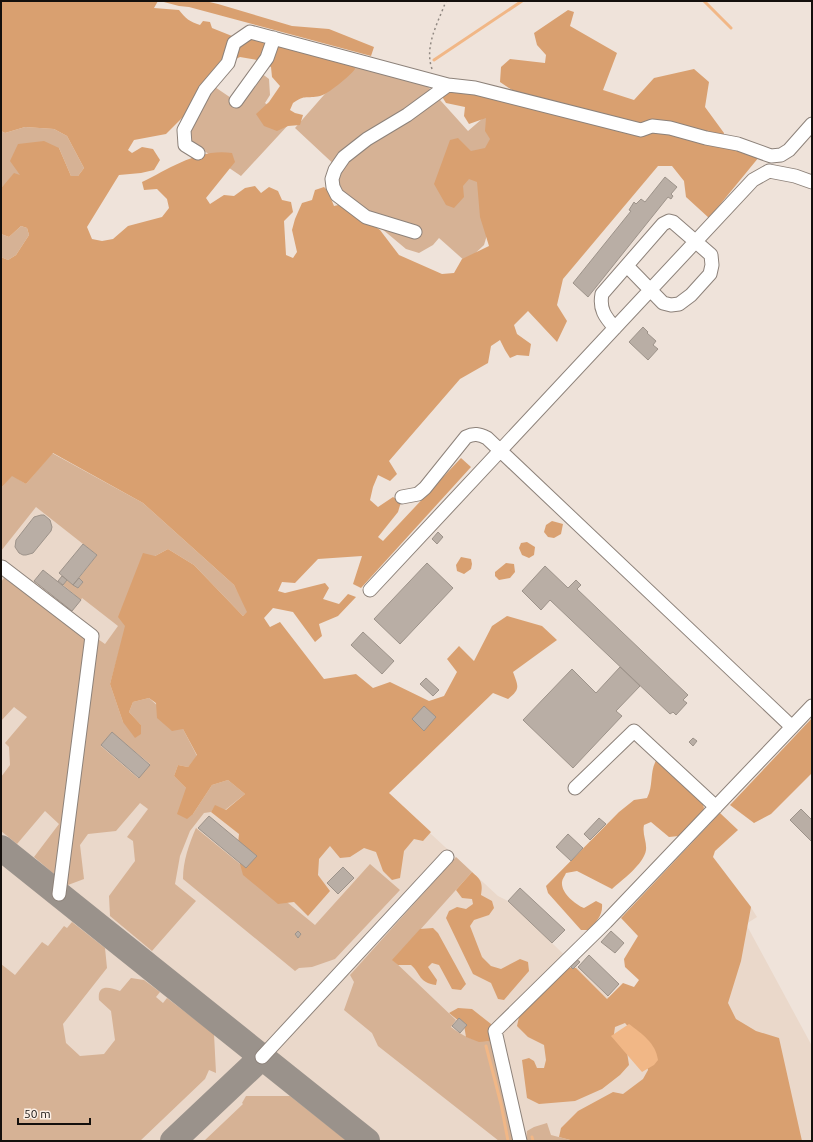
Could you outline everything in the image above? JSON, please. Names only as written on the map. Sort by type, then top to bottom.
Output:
[{"type":"lane","points":[[198,153],[185,145],[184,130],[205,90],[228,63],[234,43],[250,32],[448,85],[475,88],[641,130],[652,126],[670,128],[706,138],[738,144],[771,156],[781,155],[789,150],[812,124]]},
{"type":"lane","points":[[236,101],[268,58],[274,38]]},
{"type":"lane","points":[[415,232],[366,217],[337,195],[333,187],[332,179],[335,170],[344,157],[448,85]]},
{"type":"lane","points":[[370,590],[753,180],[769,171],[795,176],[812,182]]},
{"type":"lane","points":[[615,328],[604,317],[601,300],[602,294],[663,224],[673,222],[696,241],[711,255],[712,265],[710,274],[691,295],[678,304],[671,305],[663,303],[627,266]]},
{"type":"lane","points":[[402,497],[418,494],[425,488],[466,437],[472,434],[479,434],[487,438],[792,727]]},
{"type":"lane","points":[[1,569],[2,568],[92,636],[59,894]]},
{"type":"lane","points":[[520,1141],[495,1031],[606,922],[812,706]]},
{"type":"lane","points":[[575,788],[634,731],[716,807]]},
{"type":"lane","points":[[262,1057],[447,857]]},
{"type":"path","points":[[433,71],[429,61],[430,44],[446,1]]},
{"type":"shaded area","points":[[1,1],[158,1],[154,8],[179,10],[193,23],[200,25],[203,21],[210,22],[212,28],[242,40],[252,35],[354,63],[355,69],[328,92],[320,96],[297,100],[293,103],[290,110],[303,115],[300,125],[288,126],[277,131],[264,126],[256,114],[269,102],[280,86],[272,77],[271,67],[257,60],[240,57],[223,65],[194,97],[185,115],[166,134],[134,140],[128,150],[132,153],[142,147],[153,149],[160,160],[154,170],[119,175],[87,227],[92,239],[102,241],[113,239],[128,226],[162,217],[169,208],[167,199],[157,189],[144,190],[142,182],[175,165],[197,156],[208,153],[232,153],[235,162],[206,198],[210,204],[224,195],[234,196],[245,188],[255,186],[261,193],[269,187],[278,191],[282,200],[291,202],[293,212],[284,221],[286,255],[293,258],[297,252],[292,230],[302,203],[312,200],[315,190],[324,187],[328,191],[334,206],[343,204],[380,230],[399,255],[442,274],[454,273],[462,259],[489,246],[480,217],[477,182],[469,179],[463,186],[464,197],[454,208],[446,205],[434,184],[450,140],[458,138],[471,151],[485,148],[490,139],[485,131],[486,118],[469,124],[464,116],[465,107],[446,103],[441,95],[446,90],[518,94],[500,82],[501,67],[510,59],[545,63],[546,55],[537,45],[534,33],[568,10],[574,12],[570,26],[617,53],[603,90],[634,100],[654,78],[694,69],[709,82],[705,107],[724,133],[722,145],[759,157],[709,218],[686,197],[684,181],[672,166],[658,166],[563,279],[557,305],[567,321],[557,342],[528,311],[514,325],[517,334],[531,344],[529,356],[517,355],[510,358],[500,340],[491,346],[488,363],[460,379],[389,461],[397,474],[390,481],[378,475],[370,500],[378,507],[393,497],[401,502],[398,512],[378,537],[383,541],[461,458],[471,467],[361,588],[353,584],[362,556],[318,559],[295,583],[282,582],[278,591],[285,593],[325,583],[329,588],[323,599],[339,604],[348,594],[356,597],[338,616],[319,624],[322,636],[315,642],[293,612],[273,608],[264,618],[270,627],[280,622],[324,679],[356,674],[373,688],[390,682],[429,701],[444,696],[457,672],[447,659],[459,646],[474,661],[492,626],[507,616],[542,626],[557,640],[513,672],[517,684],[517,690],[512,696],[508,699],[493,693],[389,793],[431,832],[423,841],[414,839],[404,851],[400,878],[392,880],[383,871],[376,852],[364,848],[350,857],[340,858],[330,846],[319,859],[318,875],[330,891],[308,916],[294,902],[278,904],[243,875],[237,853],[239,834],[211,812],[215,805],[226,810],[245,794],[228,780],[212,785],[193,814],[187,819],[177,814],[186,788],[174,776],[178,765],[188,767],[197,755],[183,729],[172,731],[157,718],[156,703],[149,698],[133,702],[129,712],[141,725],[141,734],[135,738],[123,722],[110,684],[125,626],[118,617],[143,553],[155,556],[168,549],[194,565],[243,616],[247,612],[234,585],[143,503],[53,453],[26,484],[12,476],[1,488],[1,257],[8,260],[16,255],[29,235],[27,228],[21,226],[9,237],[1,234],[1,188],[14,173],[20,175],[10,161],[18,144],[44,141],[59,148],[71,176],[78,176],[84,168],[67,136],[54,129],[25,127],[5,133],[1,131]]},
{"type":"shaded area","points":[[160,1],[205,1],[292,26],[329,29],[374,47],[371,56],[189,7]]},
{"type":"shaded area","points":[[352,63],[423,81],[468,131],[490,112],[517,134],[484,245],[466,262],[439,238],[433,245],[419,253],[406,249],[339,193],[334,186],[339,169],[295,128]]},
{"type":"shaded area","points":[[257,70],[269,79],[270,95],[265,103],[290,123],[241,176],[188,140],[186,130],[212,85],[234,100]]},
{"type":"shaded area","points":[[25,127],[54,129],[67,136],[84,168],[78,176],[71,176],[59,148],[21,176],[14,174],[1,188],[1,131],[5,133]]},
{"type":"shaded area","points":[[21,226],[27,228],[29,235],[16,255],[8,260],[1,257],[1,234],[9,237]]},
{"type":"shaded area","points":[[1,425],[337,747],[498,896],[508,901],[622,1010],[747,901],[757,917],[746,924],[812,1046],[812,1141],[1,1141]]},
{"type":"shaded area","points":[[52,453],[143,503],[234,585],[248,612],[243,616],[194,565],[168,549],[155,556],[126,626],[110,684],[123,722],[141,725],[129,712],[133,702],[149,698],[183,729],[197,756],[188,767],[178,765],[174,776],[186,788],[193,814],[212,785],[228,780],[245,794],[225,810],[215,806],[211,812],[204,813],[190,831],[180,856],[175,884],[196,901],[152,951],[110,916],[109,896],[135,861],[133,841],[127,837],[148,809],[140,803],[116,831],[88,834],[80,845],[84,879],[68,885],[63,880],[95,637],[105,644],[118,626],[82,598],[81,600],[63,585],[67,580],[78,588],[83,582],[79,578],[97,555],[36,507],[1,551],[1,488],[12,475],[26,484]],"holes":[[[112,733],[150,764],[138,778],[101,746]]]},
{"type":"shaded area","points":[[552,521],[563,524],[561,534],[554,538],[548,537],[544,532],[546,525]]},
{"type":"shaded area","points":[[527,542],[535,547],[534,555],[529,558],[522,555],[519,548],[521,543]]},
{"type":"shaded area","points":[[461,557],[471,559],[472,564],[471,569],[464,574],[457,571],[456,565]]},
{"type":"shaded area","points":[[506,563],[514,564],[515,572],[510,578],[499,580],[495,576],[495,572]]},
{"type":"shaded area","points":[[7,574],[89,638],[54,874],[34,857],[59,824],[45,811],[17,844],[1,831],[1,777],[10,765],[9,747],[5,743],[27,717],[14,707],[1,721],[1,582]]},
{"type":"shaded area","points":[[812,718],[812,773],[771,814],[754,823],[730,805]]},
{"type":"shaded area","points":[[657,759],[702,801],[704,808],[700,816],[679,836],[669,837],[651,822],[644,825],[646,850],[641,861],[612,889],[577,871],[566,873],[562,881],[562,886],[566,894],[573,901],[584,908],[596,901],[602,904],[599,918],[595,924],[589,930],[581,930],[548,893],[546,886],[619,812],[634,800],[647,798],[653,768]]},
{"type":"shaded area","points":[[720,813],[738,830],[715,851],[713,857],[751,907],[741,961],[728,1003],[736,1019],[756,1031],[779,1038],[802,1141],[574,1141],[559,1137],[561,1128],[578,1111],[613,1092],[623,1094],[643,1079],[648,1070],[643,1044],[625,1023],[615,1027],[614,1034],[626,1046],[629,1065],[620,1075],[602,1089],[575,1101],[539,1104],[527,1098],[522,1060],[529,1058],[534,1061],[537,1068],[544,1068],[546,1060],[544,1045],[528,1037],[517,1026],[519,1017],[568,968],[576,968],[607,999],[623,983],[634,987],[639,980],[625,967],[624,959],[638,936],[621,918]]},
{"type":"shaded area","points":[[196,828],[315,925],[370,864],[400,890],[335,959],[312,967],[299,968],[295,971],[183,879],[187,853]]},
{"type":"shaded area","points":[[456,857],[472,872],[393,960],[456,1020],[451,1027],[460,1034],[470,1038],[480,1041],[491,1041],[516,1141],[499,1141],[378,1046],[372,1033],[344,1010],[354,982],[350,975]]},
{"type":"shaded area","points":[[472,872],[481,882],[481,895],[492,901],[494,908],[489,915],[474,920],[470,926],[482,957],[491,966],[501,969],[520,959],[528,962],[529,971],[504,1000],[498,999],[491,983],[473,974],[446,918],[449,911],[457,907],[466,909],[473,904],[472,899],[462,898],[456,890]]},
{"type":"shaded area","points":[[72,922],[105,948],[107,968],[63,1024],[66,1043],[80,1056],[104,1054],[115,1040],[111,1011],[99,1000],[100,991],[105,988],[112,988],[120,991],[131,978],[144,980],[160,992],[156,997],[163,1003],[167,998],[214,1034],[216,1073],[209,1070],[205,1079],[140,1141],[1,1141],[1,964],[15,975],[42,942],[48,946],[64,926],[67,928]]},
{"type":"shaded area","points":[[433,928],[438,933],[466,984],[461,990],[452,989],[439,965],[432,963],[428,967],[437,980],[436,985],[430,984],[423,980],[411,965],[398,965],[392,960],[420,929]]},
{"type":"shaded area","points":[[458,1008],[472,1009],[491,1024],[491,1041],[479,1042],[466,1037],[464,1025],[449,1013]]},
{"type":"shaded area","points":[[629,1024],[648,1039],[657,1054],[658,1060],[654,1065],[642,1072],[611,1036]]},
{"type":"shaded area","points":[[246,1096],[290,1096],[347,1141],[204,1141],[243,1104],[242,1103]]},
{"type":"shaded area","points":[[547,1123],[551,1135],[574,1141],[526,1141],[527,1131]]},
{"type":"building","points":[[665,177],[677,187],[671,194],[673,196],[671,199],[668,197],[588,297],[573,283],[631,211],[629,210],[634,202],[636,204],[641,199],[645,202]]},
{"type":"building","points":[[643,327],[656,341],[653,345],[658,349],[648,360],[629,342]]},
{"type":"building","points":[[44,515],[50,520],[52,527],[51,531],[33,553],[23,555],[19,553],[15,547],[16,540],[34,517]]},
{"type":"building","points":[[438,532],[443,537],[437,544],[432,539]]},
{"type":"building","points":[[83,544],[97,555],[73,585],[59,573]]},
{"type":"building","points":[[427,563],[453,588],[400,644],[374,619]]},
{"type":"building","points":[[545,566],[568,588],[576,580],[581,585],[577,589],[688,695],[683,700],[687,703],[676,715],[673,712],[670,714],[550,600],[541,610],[522,591]]},
{"type":"building","points":[[43,570],[81,600],[72,611],[34,581]]},
{"type":"building","points":[[62,576],[67,580],[63,585],[58,581]]},
{"type":"building","points":[[79,578],[83,582],[78,588],[73,585]]},
{"type":"building","points":[[363,632],[394,661],[382,674],[351,645]]},
{"type":"building","points":[[620,667],[640,686],[616,711],[622,716],[573,768],[523,720],[572,669],[596,693]]},
{"type":"building","points":[[426,678],[439,690],[433,696],[420,684]]},
{"type":"building","points":[[424,706],[436,717],[424,731],[412,719]]},
{"type":"building","points":[[112,732],[150,765],[139,778],[101,745]]},
{"type":"building","points":[[693,738],[697,741],[693,746],[689,742]]},
{"type":"building","points":[[801,809],[812,820],[812,842],[790,820]]},
{"type":"building","points":[[209,816],[257,856],[246,868],[198,828]]},
{"type":"building","points":[[599,818],[606,824],[590,840],[584,834]]},
{"type":"building","points":[[568,834],[583,848],[571,861],[556,847]]},
{"type":"building","points":[[343,867],[354,878],[338,894],[327,883]]},
{"type":"building","points":[[520,888],[565,930],[552,943],[508,901]]},
{"type":"building","points":[[298,931],[301,934],[298,938],[295,934]]},
{"type":"building","points":[[611,931],[624,943],[615,953],[601,942]]},
{"type":"building","points":[[589,955],[619,984],[608,996],[578,967]]},
{"type":"building","points":[[575,958],[580,962],[573,969],[568,964]]},
{"type":"building","points":[[459,1018],[467,1025],[460,1033],[452,1026]]},
{"type":"waterway","points":[[434,60],[522,1]]},
{"type":"waterway","points":[[704,1],[731,28]]},
{"type":"waterway","points":[[486,1046],[501,1104],[508,1141]]},
{"type":"waterway","points":[[532,1137],[533,1141]]},
{"type":"taxiway","points":[[1,848],[367,1141]]},
{"type":"taxiway","points":[[173,1141],[262,1057]]}]
